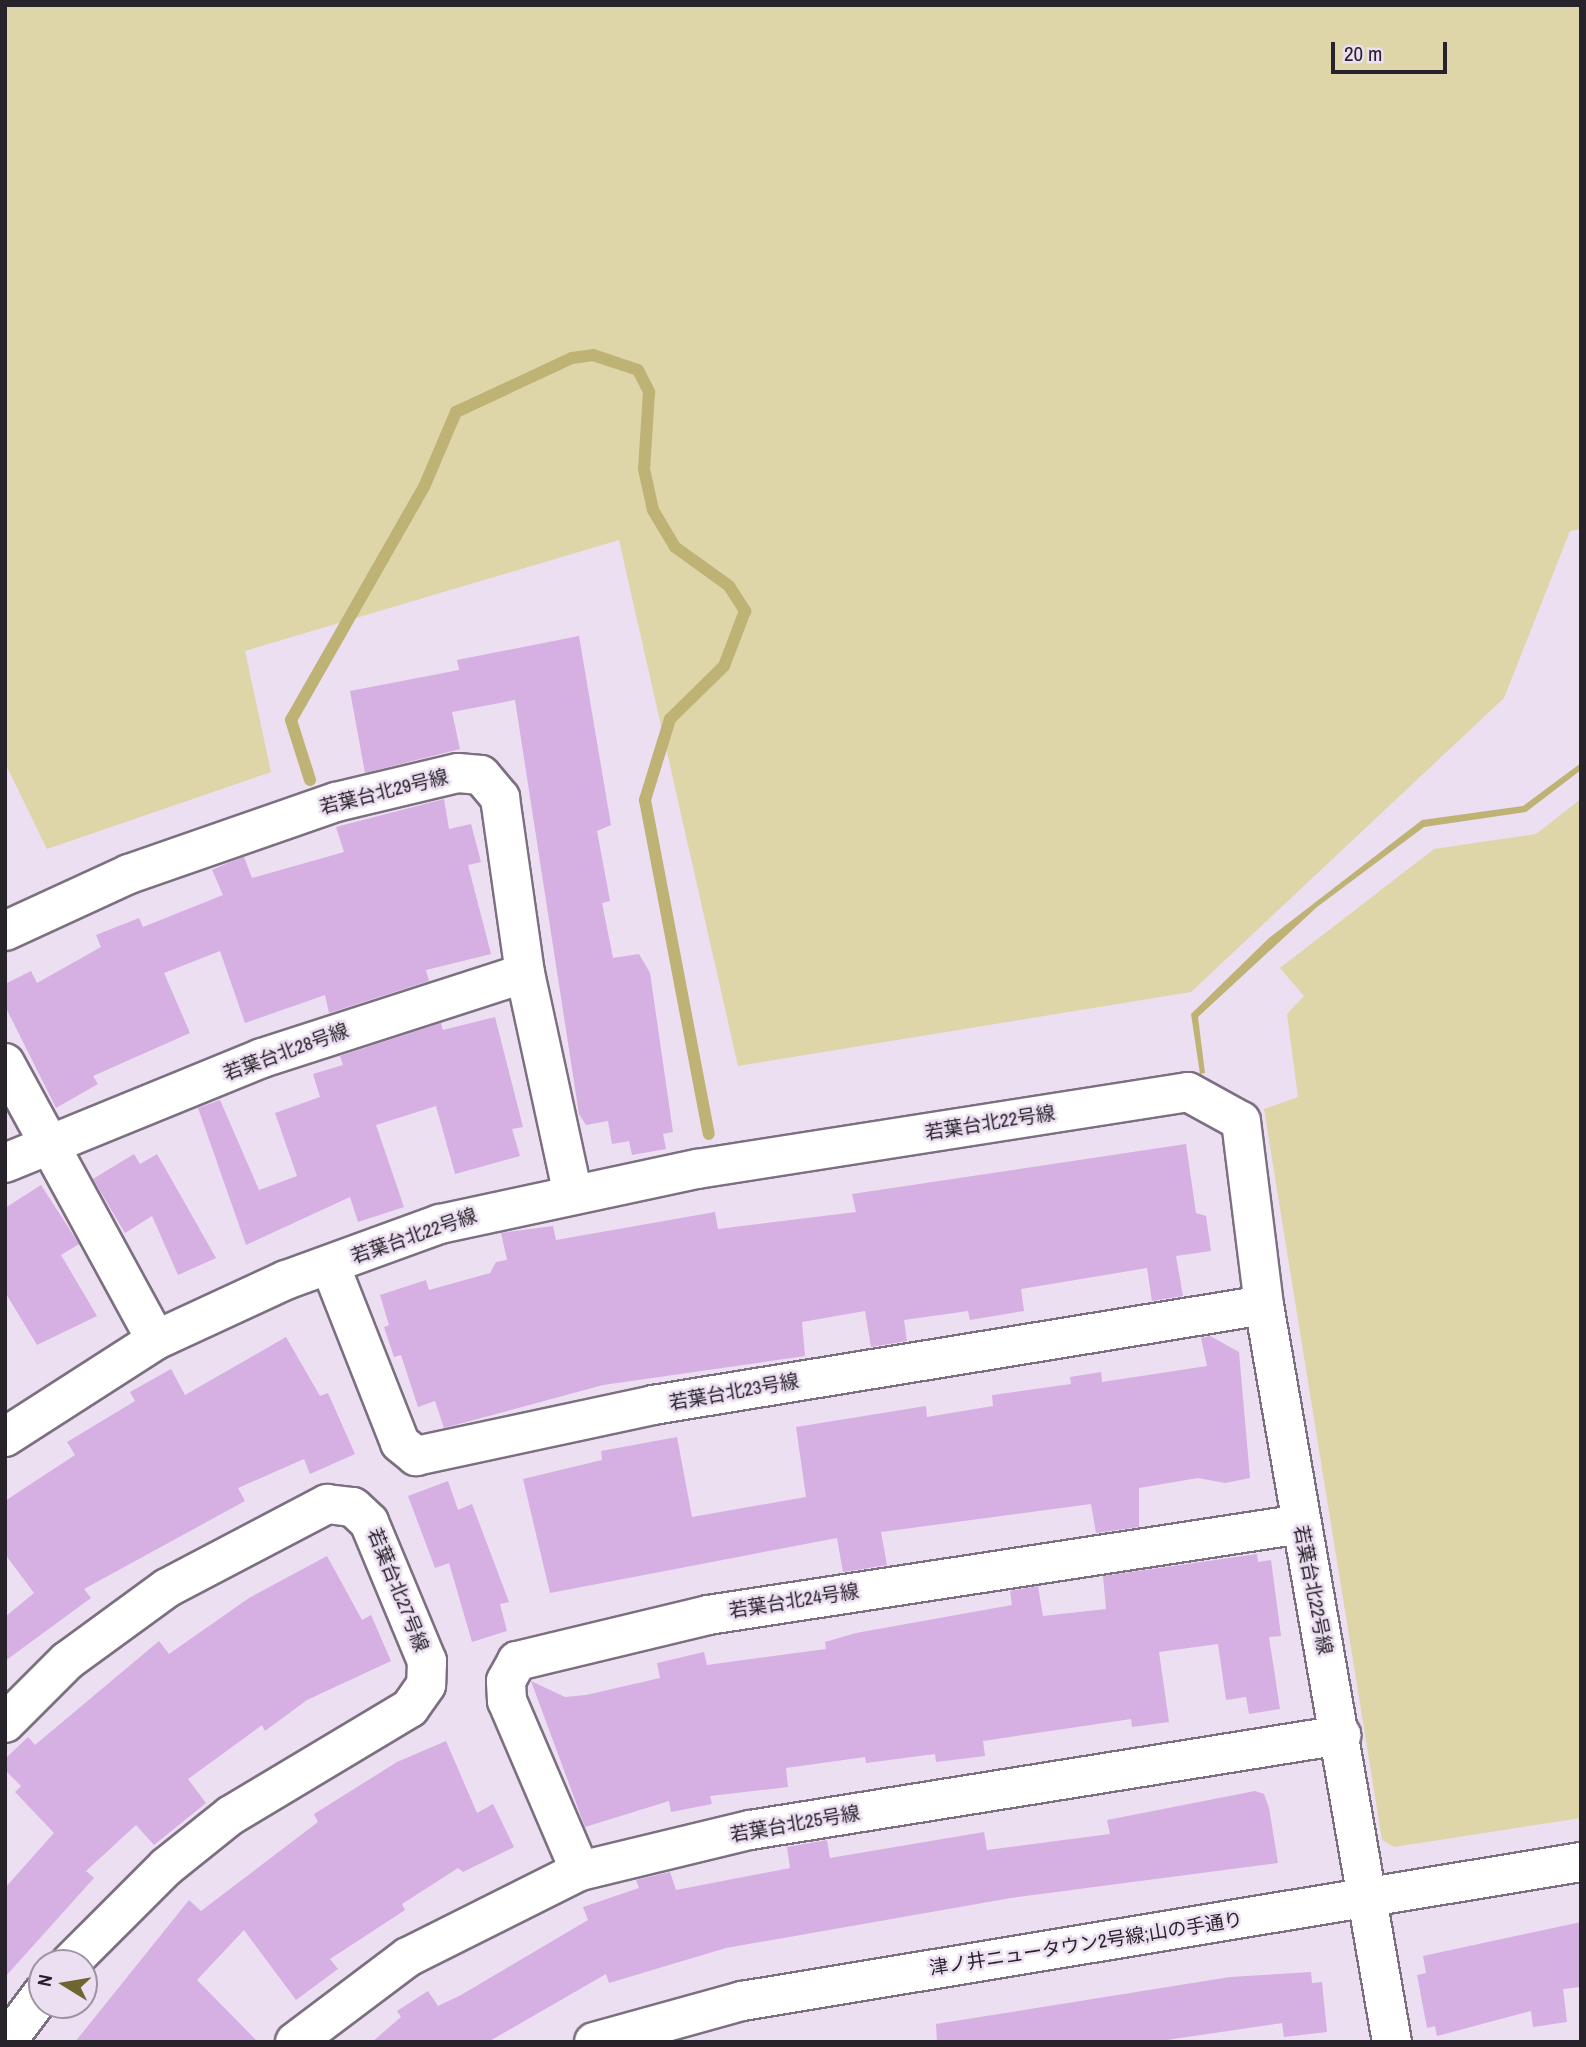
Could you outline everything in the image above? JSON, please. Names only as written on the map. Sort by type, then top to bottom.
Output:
[{"type":"street","name":"若葉台北29号線","points":[[5,931],[216,841],[336,802],[473,773],[488,779],[500,799],[525,972],[572,1191]]},
{"type":"street","name":"若葉台北28号線","points":[[5,1163],[262,1058],[525,972]]},
{"type":"street","points":[[5,1063],[51,1142],[156,1340]]},
{"type":"street","name":"若葉台北22号線","points":[[5,1437],[156,1340],[330,1265],[440,1224],[572,1191],[1188,1092],[1241,1121],[1264,1305],[1301,1524],[1370,1896],[1392,2042]]},
{"type":"street","name":"若葉台北23号線","points":[[330,1265],[400,1443],[416,1456],[653,1405],[1264,1305]]},
{"type":"street","name":"若葉台北27号線","points":[[5,1723],[67,1661],[167,1588],[327,1504],[353,1507],[369,1522],[427,1661],[426,1685],[410,1708],[231,1815],[166,1867],[84,1949]]},
{"type":"street","name":"若葉台北24号線","points":[[580,1871],[508,1701],[506,1681],[517,1661],[708,1615],[1301,1524]]},
{"type":"street","name":"若葉台北25号線","points":[[295,2042],[408,1957],[580,1871],[750,1830],[1341,1735]]},
{"type":"street","name":"津ノ井ニュータウン2号線;山の手通り","points":[[594,2042],[742,2001],[1581,1862]]},
{"type":"street","points":[[6,2042],[28,2013]]},
{"type":"shaded area","points":[[5,5],[1581,5],[1581,529],[1570,531],[1504,698],[1191,992],[738,1066],[619,540],[245,651],[271,772],[47,849],[5,763]]},
{"type":"shaded area","points":[[1581,763],[1581,770],[1526,812],[1424,827],[1317,907],[1198,1017],[1205,1073],[1200,1074],[1191,1014],[1269,938],[1422,820],[1523,806]]},
{"type":"shaded area","points":[[1581,799],[1581,1818],[1394,1847],[1382,1840],[1264,1109],[1298,1097],[1287,1014],[1304,996],[1280,968],[1434,849],[1536,834]]},
{"type":"building","points":[[579,636],[611,825],[597,831],[610,901],[602,903],[613,958],[639,954],[650,973],[673,1132],[663,1134],[666,1149],[632,1155],[629,1141],[612,1144],[608,1121],[586,1125],[579,1114],[515,700],[452,712],[460,749],[365,773],[350,691],[459,670],[457,660]]},
{"type":"building","points":[[444,799],[449,829],[471,824],[481,862],[468,865],[491,954],[426,970],[429,981],[329,1013],[325,995],[245,1023],[220,951],[164,973],[190,1033],[93,1076],[98,1084],[56,1108],[5,1006],[5,984],[31,971],[37,983],[101,947],[96,935],[139,918],[143,927],[223,895],[212,870],[228,863],[244,857],[252,878],[344,852],[336,827]]},
{"type":"building","points":[[495,1017],[523,1127],[512,1129],[520,1156],[455,1174],[436,1106],[376,1125],[404,1207],[358,1222],[350,1197],[246,1245],[198,1108],[220,1100],[259,1190],[297,1176],[275,1113],[320,1097],[313,1074],[343,1065],[340,1056],[441,1023],[443,1030]]},
{"type":"building","points":[[1186,1144],[1196,1213],[1206,1216],[1211,1251],[1176,1256],[1183,1296],[1152,1301],[1147,1268],[1021,1289],[1024,1311],[970,1320],[968,1311],[904,1320],[907,1341],[871,1347],[865,1311],[802,1322],[805,1356],[603,1385],[444,1428],[435,1401],[418,1407],[401,1355],[394,1357],[384,1327],[389,1325],[380,1295],[426,1280],[429,1290],[490,1273],[496,1262],[507,1260],[501,1233],[553,1226],[556,1240],[715,1212],[718,1229],[856,1212],[852,1194]]},
{"type":"building","points":[[134,1154],[140,1164],[157,1154],[216,1258],[178,1275],[152,1216],[125,1233],[93,1179]]},
{"type":"building","points":[[41,1185],[79,1244],[61,1255],[97,1316],[37,1345],[5,1292],[5,1208]]},
{"type":"building","points":[[1210,1336],[1239,1352],[1250,1478],[1225,1483],[1198,1478],[1139,1488],[1139,1527],[1096,1533],[1091,1504],[881,1532],[887,1565],[863,1569],[843,1572],[837,1538],[550,1593],[523,1479],[602,1460],[601,1451],[677,1437],[692,1517],[806,1497],[796,1427],[926,1406],[927,1417],[993,1406],[992,1395],[1071,1384],[1070,1377],[1101,1372],[1102,1382],[1207,1366],[1201,1338]]},
{"type":"building","points":[[286,1337],[320,1396],[328,1393],[355,1454],[310,1474],[304,1459],[238,1488],[245,1501],[84,1589],[91,1598],[5,1661],[5,1617],[34,1593],[5,1554],[5,1501],[75,1455],[67,1442],[135,1401],[130,1392],[171,1369],[185,1395]]},
{"type":"building","points":[[448,1481],[458,1510],[472,1504],[509,1602],[500,1604],[507,1631],[472,1642],[449,1563],[435,1568],[408,1496]]},
{"type":"building","points":[[1257,1554],[1258,1562],[1271,1560],[1281,1636],[1269,1637],[1280,1709],[1249,1714],[1246,1697],[1226,1700],[1218,1644],[1159,1652],[1169,1722],[1132,1727],[1131,1719],[983,1741],[985,1756],[936,1762],[935,1754],[866,1763],[865,1757],[786,1768],[788,1787],[710,1796],[712,1804],[671,1812],[669,1801],[585,1827],[531,1681],[565,1697],[586,1695],[660,1678],[657,1663],[704,1652],[707,1665],[826,1649],[825,1642],[856,1633],[1012,1605],[1010,1591],[1038,1586],[1043,1616],[1106,1609],[1103,1576]]},
{"type":"building","points":[[327,1556],[362,1620],[371,1615],[391,1661],[307,1700],[265,1731],[262,1725],[188,1779],[206,1803],[154,1845],[136,1825],[86,1871],[94,1878],[5,1977],[5,1888],[54,1833],[15,1792],[21,1786],[5,1770],[5,1759],[28,1737],[35,1745],[159,1641],[169,1654],[249,1598]]},
{"type":"building","points":[[446,1741],[477,1813],[493,1804],[514,1847],[463,1872],[458,1868],[402,1904],[405,1910],[330,1959],[338,1969],[296,2000],[244,1930],[197,1980],[258,2042],[75,2042],[93,2019],[98,2019],[98,2013],[189,1900],[201,1911],[318,1822],[314,1814],[397,1762]]},
{"type":"building","points":[[1255,1791],[1264,1794],[1269,1808],[1278,1863],[1011,1898],[726,1948],[609,1983],[606,1974],[488,2042],[372,2042],[401,2017],[397,2011],[428,1991],[438,2006],[461,1995],[588,1920],[583,1907],[639,1888],[636,1880],[670,1872],[676,1890],[790,1868],[787,1847],[827,1840],[830,1858],[984,1832],[987,1850],[1110,1834],[1107,1820]]},
{"type":"building","points":[[1581,1922],[1581,1987],[1563,1989],[1567,2022],[1533,2027],[1531,2011],[1437,2036],[1435,2026],[1427,2028],[1417,1975],[1426,1973],[1423,1956]]},
{"type":"building","points":[[1311,1972],[1312,1983],[1322,1982],[1327,2032],[1284,2037],[1282,2023],[1153,2042],[937,2042],[936,2024],[1230,1977]]},
{"type":"waterway","points":[[310,780],[291,720],[424,487],[456,412],[572,358],[593,355],[638,370],[649,392],[644,469],[653,510],[675,547],[729,586],[745,611],[724,666],[670,719],[645,800],[709,1134]]}]
